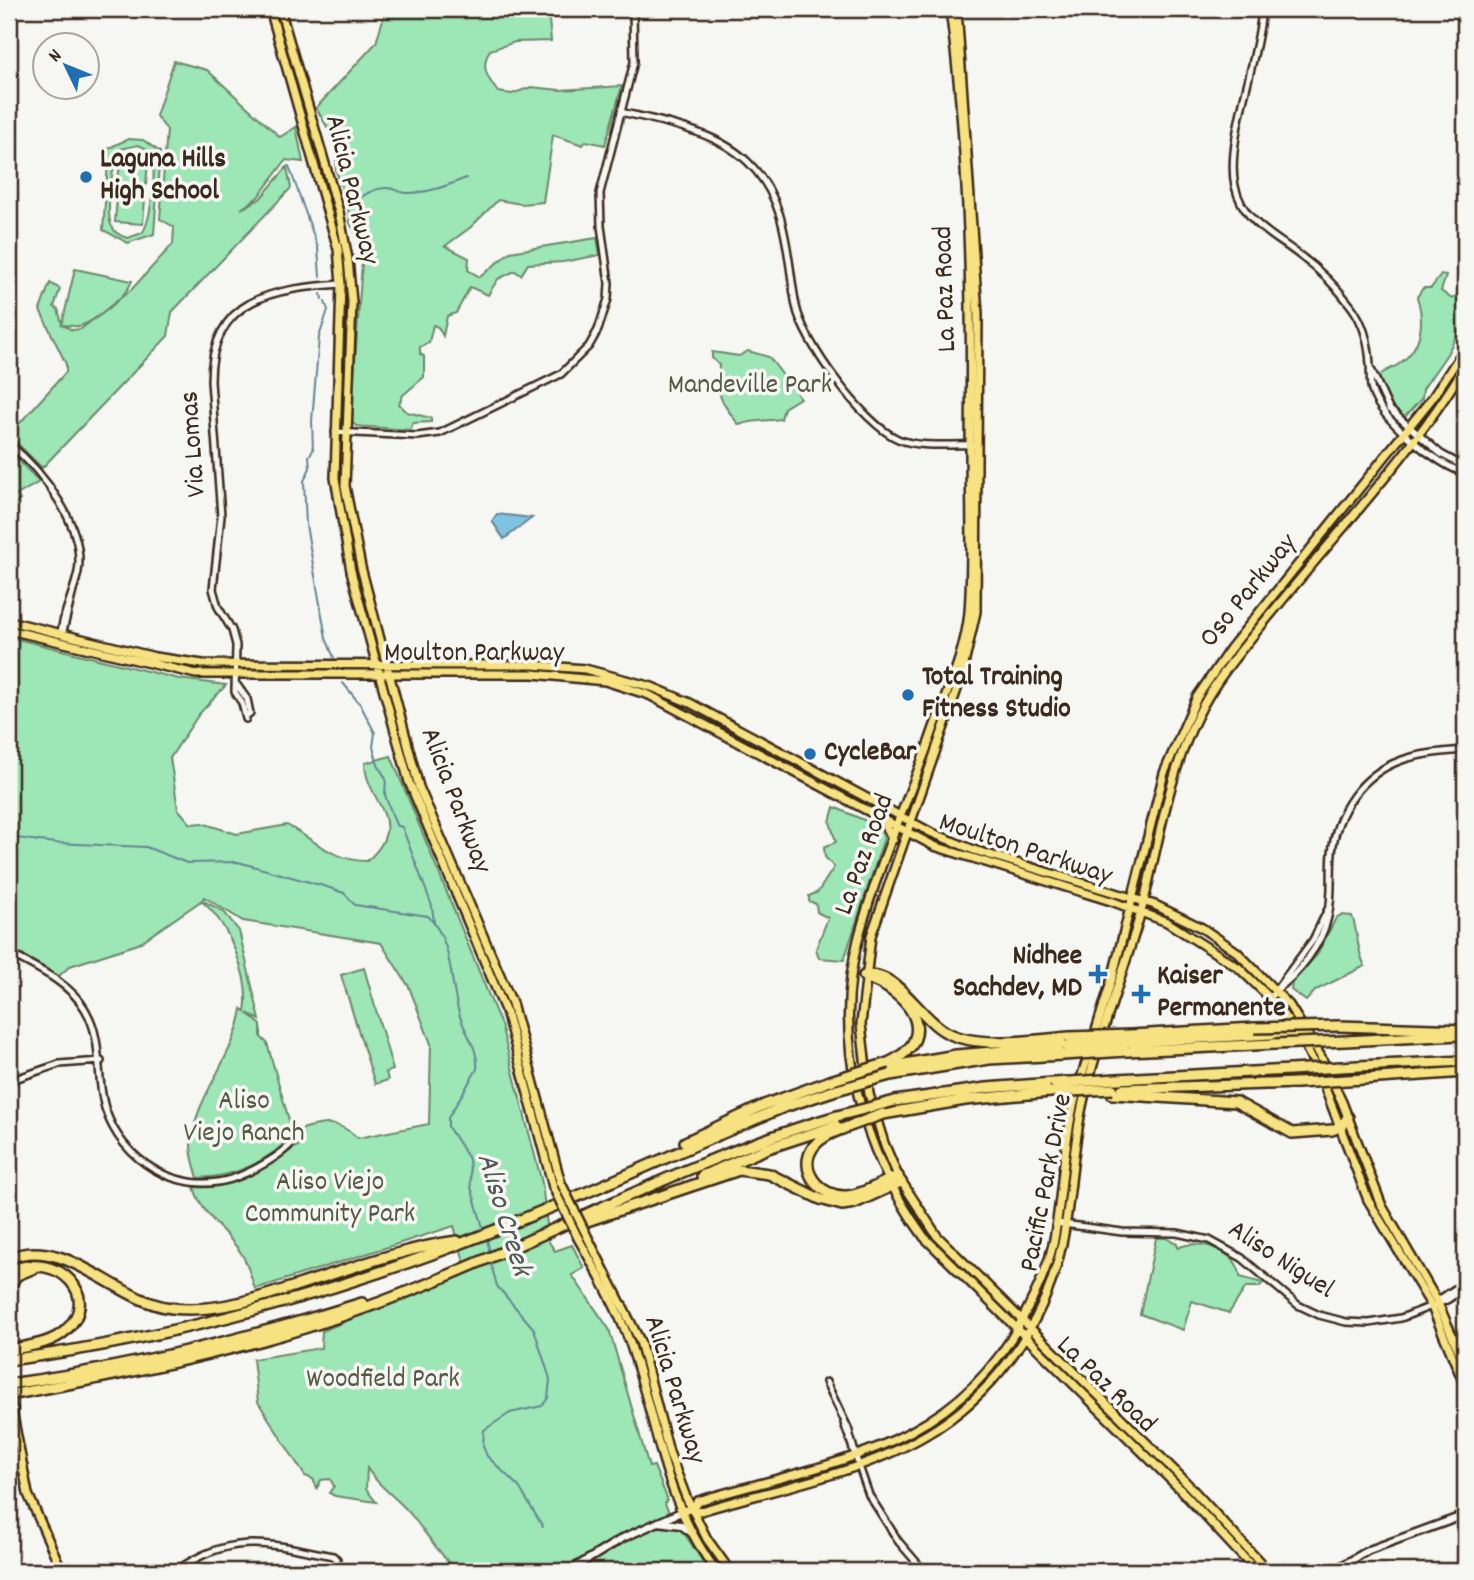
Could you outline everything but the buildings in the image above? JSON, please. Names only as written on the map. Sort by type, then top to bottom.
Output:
[{"type":"highway","points":[[864,976],[872,974],[889,981],[928,1020],[960,1038],[1066,1046],[1308,1032]]},
{"type":"highway","points":[[831,1086],[889,1068],[910,1049],[916,1039],[916,1024],[909,1010],[891,990],[864,976]]},
{"type":"highway","points":[[1129,1043],[1255,1028],[1339,1026],[1465,1032]]},
{"type":"highway","points":[[9,1258],[33,1252],[52,1254],[148,1303],[182,1309],[268,1295],[472,1238],[784,1107],[856,1073],[969,1062],[1066,1046],[1129,1043],[1275,1044],[1465,1032]]},
{"type":"highway","points":[[649,1199],[768,1148],[897,1106],[965,1100],[1117,1079],[1465,1061]]},
{"type":"highway","points":[[1112,1092],[1465,1072]]},
{"type":"highway","points":[[1052,1088],[1236,1102],[1292,1133],[1307,1134],[1339,1128],[1348,1117]]},
{"type":"highway","points":[[9,1395],[178,1363],[286,1335],[404,1294],[758,1142],[883,1114],[897,1106]]},
{"type":"highway","points":[[840,1123],[820,1140],[810,1153],[808,1169],[814,1183],[828,1193],[847,1196],[900,1179]]},
{"type":"highway","points":[[575,1221],[589,1221],[740,1170],[769,1174],[834,1204],[855,1203],[890,1183]]},
{"type":"highway","points":[[9,1360],[88,1349],[208,1324],[311,1294],[446,1245]]},
{"type":"highway","points":[[9,1271],[32,1263],[60,1271],[75,1289],[78,1303],[75,1317],[64,1332],[54,1338],[9,1350]]},
{"type":"highway","points":[[9,1286],[23,1272],[46,1266]]},
{"type":"highway","points":[[9,1384],[124,1366],[218,1345],[308,1320],[457,1271]]},
{"type":"highway","points":[[9,1460],[21,1462]]},
{"type":"highway","points":[[9,1470],[21,1462]]},
{"type":"main road","name":"Alicia Parkway","points":[[270,9],[339,212],[348,259],[351,297],[345,486],[351,523],[419,787],[507,1015],[557,1185],[578,1238],[627,1336],[657,1448],[681,1512],[692,1535],[716,1571]]},
{"type":"main road","name":"Alicia Parkway","points":[[280,9],[331,215],[341,284],[335,478],[341,526],[375,664],[409,782],[503,980],[523,1035],[557,1185],[586,1234],[640,1341],[669,1452],[691,1508],[730,1571]]},
{"type":"main road","name":"La Paz Road","points":[[950,9],[971,279],[977,588],[973,632],[961,678],[875,922],[864,976],[861,1024],[864,1063],[877,1123],[900,1179],[948,1249],[1021,1322],[1027,1333],[1256,1571]]},
{"type":"main road","name":"La Paz Road","points":[[957,9],[976,271],[971,582],[967,629],[958,664],[867,910],[853,971],[850,1015],[855,1075],[868,1132],[890,1183],[935,1249],[1017,1330],[1027,1333],[1182,1478],[1268,1571]]},
{"type":"main road","points":[[348,259],[341,284],[351,297]]},
{"type":"main road","name":"Oso Parkway","points":[[1133,897],[1164,774],[1197,697],[1230,649],[1450,375],[1465,348]]},
{"type":"main road","name":"Oso Parkway","points":[[1143,901],[1173,776],[1208,698],[1244,647],[1415,437],[1465,366]]},
{"type":"main road","name":"Moulton Parkway","points":[[9,621],[166,659],[237,666],[399,663],[554,666],[633,680],[690,704],[901,817],[974,850],[1133,897],[1214,935],[1251,964],[1276,990],[1308,1032],[1348,1117],[1382,1206],[1465,1365]]},
{"type":"main road","name":"Moulton Parkway","points":[[9,630],[180,672],[237,675],[533,674],[586,678],[623,686],[679,708],[907,832],[952,853],[1130,907],[1167,922],[1212,948],[1239,968],[1270,998],[1297,1033],[1313,1060],[1372,1208],[1434,1303],[1465,1386]]},
{"type":"main road","points":[[18,632],[54,636],[61,634],[87,649]]},
{"type":"main road","points":[[383,647],[399,663]]},
{"type":"main road","points":[[880,817],[893,840]]},
{"type":"main road","name":"Pacific Park Drive","points":[[856,1461],[948,1410],[969,1392],[1001,1356],[1021,1322],[1042,1279],[1056,1223],[1074,1100],[1110,986],[1133,897]]},
{"type":"main road","name":"Pacific Park Drive","points":[[569,1571],[600,1550],[691,1508],[701,1511],[900,1449],[944,1423],[994,1380],[1027,1333],[1053,1280],[1065,1224],[1084,1097],[1143,901]]},
{"type":"main road","points":[[478,942],[496,977],[503,980],[500,987],[509,1009],[507,1015]]},
{"type":"main road","points":[[853,971],[864,976]]},
{"type":"main road","points":[[9,1390],[10,1414],[35,1512],[62,1571]]},
{"type":"main road","points":[[944,1423],[947,1415],[964,1401],[969,1392]]},
{"type":"main road","points":[[1334,1571],[1369,1550],[1465,1515]]},
{"type":"main road","points":[[657,1522],[681,1525],[692,1535]]},
{"type":"main road","points":[[1228,1539],[1259,1562]]},
{"type":"street","points":[[335,432],[417,436],[451,429],[551,379],[570,366],[589,346],[598,330],[608,299],[609,283],[600,193],[634,62],[633,9]]},
{"type":"street","points":[[1262,9],[1234,156],[1237,194],[1254,222],[1301,256],[1349,303],[1365,332],[1371,369],[1389,409],[1407,430],[1452,470],[1465,473]]},
{"type":"street","points":[[621,111],[714,139],[748,162],[766,184],[780,211],[796,307],[807,338],[821,360],[872,419],[897,438],[914,444],[974,445]]},
{"type":"street","name":"Via Lomas","points":[[246,718],[235,692],[237,666],[232,630],[218,607],[213,589],[221,524],[211,380],[215,348],[233,317],[257,298],[286,288],[341,284]]},
{"type":"street","points":[[1415,437],[1456,465],[1465,467]]},
{"type":"street","points":[[9,444],[41,475],[73,529],[80,549],[66,627],[61,634]]},
{"type":"street","points":[[1270,998],[1313,940],[1329,907],[1336,831],[1356,793],[1375,775],[1401,760],[1465,750]]},
{"type":"street","points":[[9,953],[47,974],[73,994],[92,1022],[101,1061],[105,1107],[120,1139],[146,1164],[178,1180],[208,1183],[242,1176],[268,1161],[297,1135]]},
{"type":"street","points":[[9,1081],[59,1065],[101,1061]]},
{"type":"street","name":"Aliso Niguel","points":[[1056,1223],[1122,1232],[1177,1233],[1209,1240],[1242,1258],[1290,1300],[1330,1318],[1357,1323],[1383,1322],[1447,1300],[1465,1288]]},
{"type":"street","name":"Aliso Niguel","points":[[1434,1303],[1465,1282]]},
{"type":"street","points":[[826,1382],[875,1505],[899,1542],[924,1571]]},
{"type":"street","points":[[176,1571],[208,1552],[237,1543],[267,1544],[333,1556],[337,1559],[336,1571]]},
{"type":"green space","points":[[386,9],[548,9],[551,41],[515,42],[490,50],[485,67],[498,92],[512,94],[531,87],[560,90],[622,86],[605,145],[586,141],[583,145],[553,135],[543,202],[521,204],[498,200],[471,227],[445,246],[469,258],[468,270],[480,277],[510,252],[597,238],[600,255],[563,262],[528,264],[521,275],[515,271],[498,279],[488,295],[470,287],[456,313],[447,316],[443,336],[438,327],[433,325],[429,342],[420,347],[420,354],[424,356],[424,377],[403,395],[399,404],[407,412],[431,418],[431,422],[413,423],[410,430],[356,426],[351,421],[363,247],[350,223],[348,207],[336,171],[337,144],[316,108],[376,43]]},
{"type":"green space","points":[[174,61],[207,70],[280,137],[296,127],[303,162],[286,160],[258,197],[241,209],[260,199],[287,167],[291,188],[172,312],[168,336],[42,468],[9,435],[66,372],[66,364],[40,310],[50,283],[60,289],[54,307],[58,309],[62,324],[75,269],[132,281],[118,300],[132,289],[173,244],[174,227],[160,219],[167,130],[156,116]],"holes":[[[93,320],[81,329],[72,330],[63,325],[80,326]]]},
{"type":"green space","points":[[128,139],[143,140],[160,152],[154,234],[128,243],[103,230],[109,148]],"holes":[[[138,145],[149,151],[153,161],[152,195],[142,233],[128,238],[118,234],[111,225],[111,186],[115,163],[121,149]]]},
{"type":"green space","points":[[120,158],[148,160],[143,224],[115,222]]},
{"type":"green space","points":[[1441,275],[1446,276],[1441,291],[1452,299],[1465,289],[1465,320],[1447,354],[1423,389],[1422,398],[1403,419],[1390,405],[1379,376],[1407,358],[1413,350],[1421,325],[1417,297],[1423,288],[1431,288]]},
{"type":"green space","name":"Mandeville Park","points":[[748,351],[769,357],[800,398],[784,408],[781,419],[739,425],[723,403],[718,384],[719,365],[712,358],[712,352],[739,356]]},
{"type":"green space","points":[[9,450],[39,482],[17,495],[20,500],[9,509]]},
{"type":"green space","points":[[9,637],[179,679],[226,685],[199,714],[170,758],[178,809],[191,824],[202,823],[237,834],[287,825],[334,854],[367,861],[380,847],[386,834],[386,822],[367,776],[365,763],[391,756],[501,1025],[542,1183],[549,1242],[555,1251],[572,1245],[584,1268],[572,1275],[609,1329],[649,1467],[654,1466],[667,1498],[665,1504],[677,1528],[682,1530],[709,1571],[456,1571],[407,1510],[367,1468],[366,1489],[376,1502],[335,1496],[329,1493],[334,1486],[330,1479],[321,1480],[317,1488],[313,1479],[305,1476],[258,1402],[253,1359],[321,1348],[322,1331],[467,1272],[454,1226],[255,1289],[243,1257],[202,1206],[194,1187],[224,1185],[249,1176],[298,1146],[303,1141],[302,1129],[332,1124],[344,1128],[358,1138],[429,1124],[431,1044],[409,987],[381,943],[243,921],[204,897],[202,900],[224,912],[239,931],[260,1020],[247,1013],[261,1025],[261,1037],[267,1043],[293,1134],[273,1153],[250,1166],[224,1175],[198,1178],[191,1150],[193,1129],[198,1112],[238,1027],[242,1009],[245,1011],[246,998],[241,967],[220,922],[201,901],[138,944],[70,966],[59,976],[9,947]]},
{"type":"green space","points":[[834,807],[880,827],[884,838],[844,960],[819,958],[816,949],[828,918],[817,912],[816,904],[809,901],[809,896],[818,892],[834,867],[825,857],[824,847],[836,842],[830,822]]},
{"type":"green space","points":[[1341,915],[1352,916],[1365,966],[1316,990],[1306,1001],[1291,990],[1292,982],[1317,955],[1336,918]]},
{"type":"green space","points":[[364,968],[393,1070],[386,1072],[388,1080],[375,1084],[341,975]]},
{"type":"green space","points":[[1156,1238],[1166,1238],[1177,1243],[1178,1248],[1197,1244],[1217,1249],[1233,1260],[1240,1277],[1263,1283],[1259,1287],[1246,1287],[1229,1313],[1192,1301],[1183,1330],[1140,1314]]},
{"type":"water","points":[[497,514],[532,518],[504,539],[492,521]]},
{"type":"waterway","points":[[289,166],[318,248],[320,277]]},
{"type":"waterway","points":[[348,208],[380,188],[407,193],[422,192],[466,178]]},
{"type":"waterway","points":[[321,294],[322,299]]},
{"type":"waterway","points":[[325,302],[328,310],[319,337],[312,421],[313,450],[309,456],[310,468],[304,481],[306,525],[326,638],[334,658]]},
{"type":"waterway","points":[[343,683],[360,704],[375,733],[373,747],[378,765],[386,779],[385,795],[396,825],[402,827],[432,906],[434,923]]},
{"type":"waterway","name":"Aliso Creek","points":[[9,837],[55,843],[146,847],[187,863],[238,862],[344,893],[355,905],[428,916],[447,950],[459,1013],[476,1054],[477,1069],[448,1118],[448,1127],[469,1159],[471,1187],[484,1231]]},
{"type":"waterway","name":"Aliso Creek","points":[[487,1239],[490,1254]]},
{"type":"waterway","name":"Aliso Creek","points":[[490,1260],[497,1286],[534,1329],[550,1379],[548,1398],[542,1406],[510,1413],[484,1430],[483,1446],[487,1456],[519,1487],[543,1527]]},
{"type":"place","name":"Laguna Hills High School","points":[[86,177]]},
{"type":"place","name":"Total Training Fitness Studio","points":[[908,695]]},
{"type":"place","name":"CycleBar","points":[[810,754]]},
{"type":"place","name":"Nidhee Sachdev, MD","points":[[1098,974]]},
{"type":"place","name":"Kaiser Permanente","points":[[1141,994]]},
{"type":"park label","name":"Aliso Viejo Ranch","points":[[244,1119]]},
{"type":"park label","name":"Aliso Viejo Community Park","points":[[330,1200]]},
{"type":"park label","name":"Woodfield Park","points":[[383,1381]]}]
